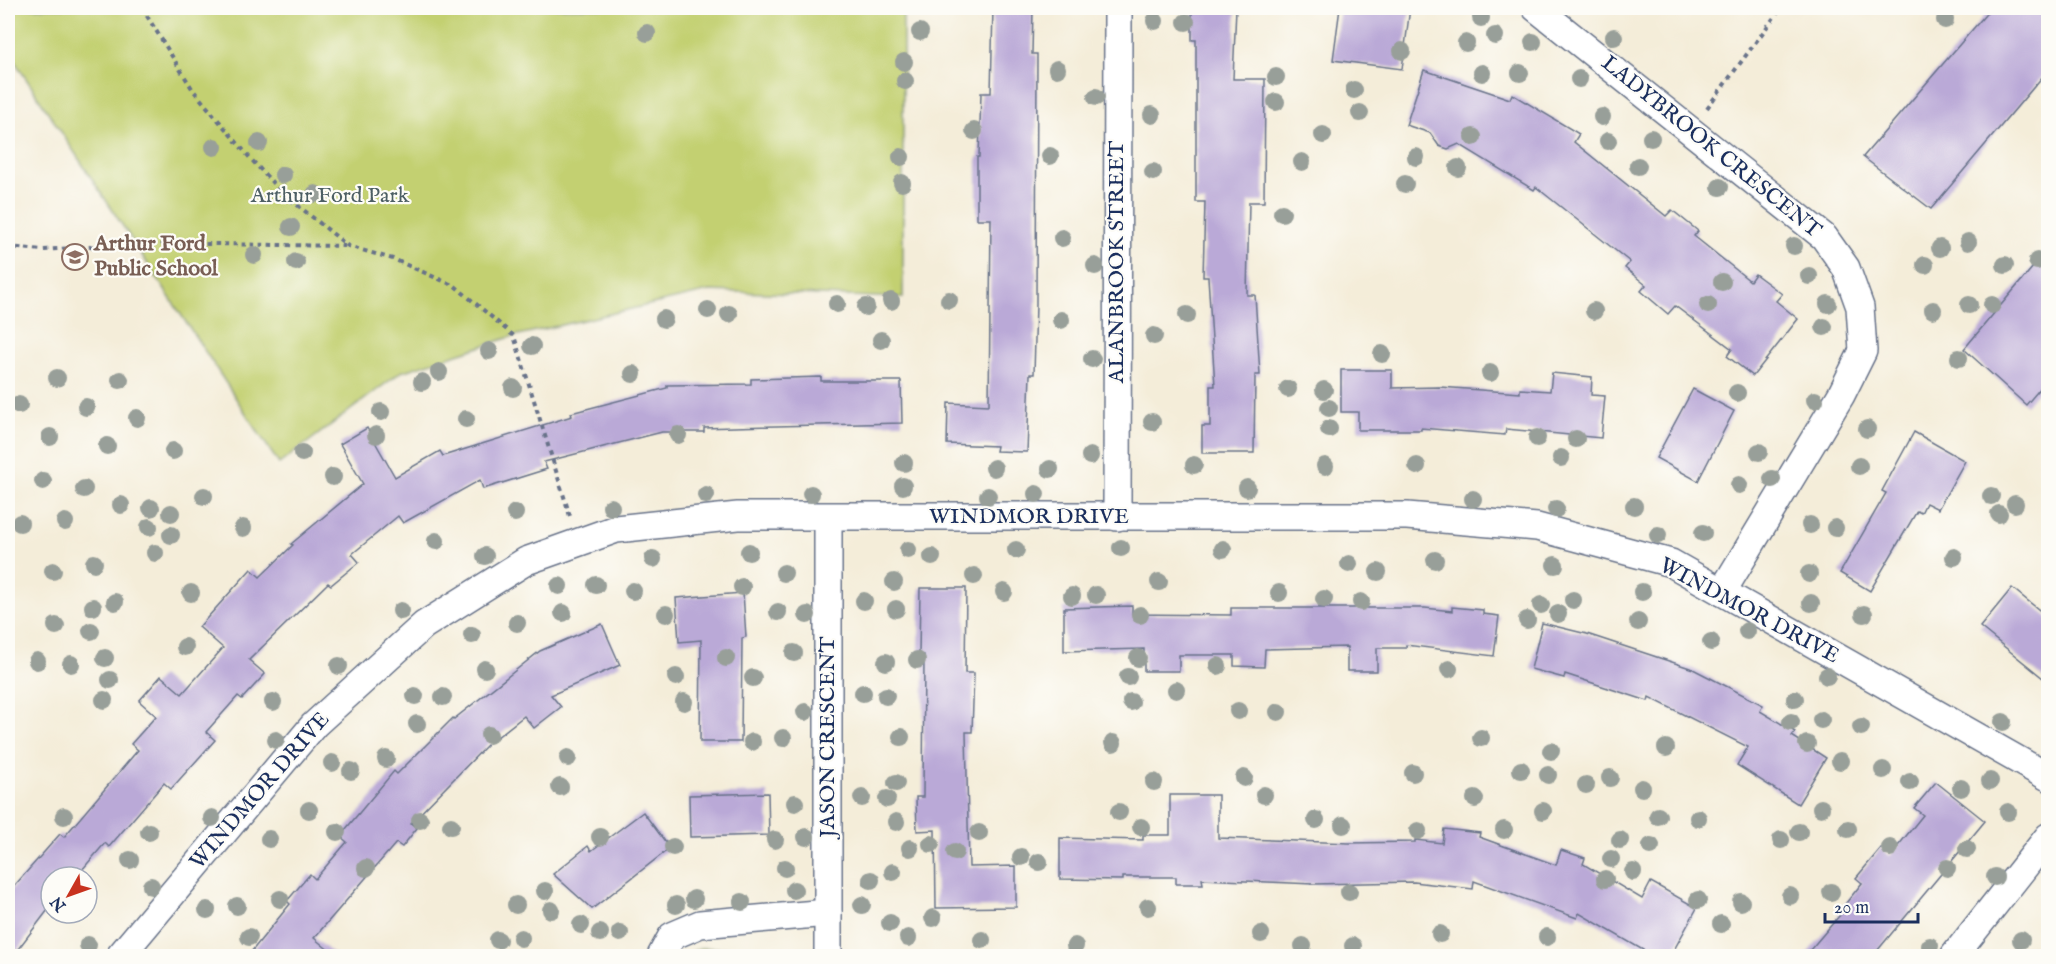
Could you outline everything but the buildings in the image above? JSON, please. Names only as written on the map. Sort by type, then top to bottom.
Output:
[{"type":"street","name":"ALANBROOK STREET","points":[[1117,517],[1118,8]]},
{"type":"street","name":"LADYBROOK CRESCENT","points":[[1536,8],[1824,237],[1846,268],[1860,307],[1863,351],[1841,395],[1722,592]]},
{"type":"street","name":"WINDMOR DRIVE","points":[[120,957],[314,724],[424,625],[526,561],[616,529],[738,516],[1407,516],[1537,527],[1671,563],[2049,777]]},
{"type":"street","name":"JASON CRESCENT","points":[[828,517],[828,957]]},
{"type":"street","points":[[1954,957],[2049,837]]},
{"type":"street","points":[[661,957],[672,936],[700,924],[828,913]]},
{"type":"path","points":[[142,8],[193,90],[250,158],[280,191],[348,246]]},
{"type":"path","points":[[1690,130],[1781,8]]},
{"type":"path","points":[[8,247],[43,250],[146,243],[348,246],[393,259],[455,286],[514,336],[572,522]]},
{"type":"green space","name":"Arthur Ford Park","points":[[8,8],[903,8],[903,298],[709,291],[514,336],[401,372],[279,464],[8,51]]},
{"type":"green space","points":[[700,948],[782,948],[792,956],[684,956]]},
{"type":"place","name":"Arthur Ford Public School","points":[[75,257]]}]
